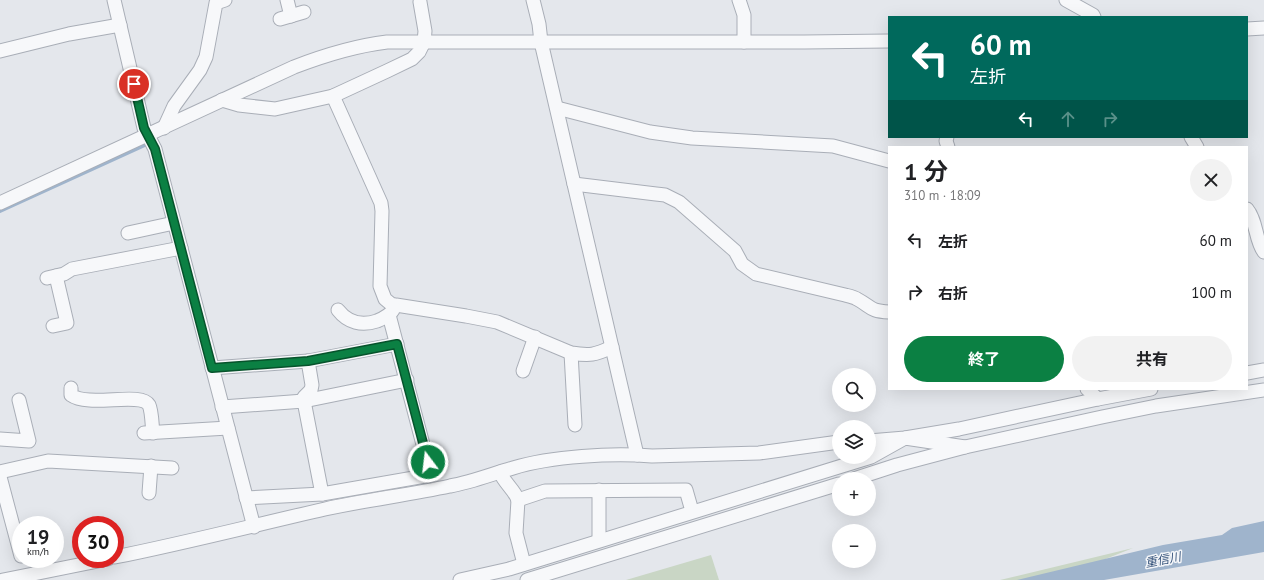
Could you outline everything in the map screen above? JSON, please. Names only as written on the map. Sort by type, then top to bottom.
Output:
[{"type":"street","points":[[114,0],[144,128],[155,149],[254,527]]},
{"type":"street","points":[[164,128],[174,106],[200,70],[206,57],[216,3],[225,0]]},
{"type":"street","points":[[287,0],[292,16]]},
{"type":"street","points":[[533,0],[539,24],[541,42],[637,455]]},
{"type":"street","points":[[739,0],[744,15],[744,42]]},
{"type":"street","points":[[1066,0],[1094,16]]},
{"type":"street","points":[[222,100],[239,105],[276,109],[333,96],[412,59],[419,52],[424,42],[425,31],[420,2]]},
{"type":"street","points":[[0,51],[69,34],[120,25]]},
{"type":"street","points":[[1248,29],[1264,28]]},
{"type":"street","points":[[0,203],[294,67],[340,51],[363,45],[387,42],[888,41]]},
{"type":"street","points":[[246,498],[322,494],[431,475],[397,344],[393,310],[391,304],[385,299],[380,286],[381,203],[333,96]]},
{"type":"street","points":[[557,108],[650,132],[692,138],[833,146],[888,161]]},
{"type":"street","points":[[574,184],[656,194],[672,198],[679,202],[734,251],[742,264],[756,274],[845,295],[857,299],[869,308],[878,312],[888,312]]},
{"type":"street","points":[[1248,210],[1252,216],[1260,247],[1264,252]]},
{"type":"street","points":[[128,233],[174,223]]},
{"type":"street","points":[[53,326],[67,323],[52,277],[64,274],[72,268],[101,258],[181,248]]},
{"type":"street","points":[[338,310],[343,316],[360,324],[369,324],[382,319],[393,310],[466,316],[497,322],[563,350],[584,355],[598,354],[612,347]]},
{"type":"street","points":[[523,371],[534,337]]},
{"type":"street","points":[[212,368],[308,361],[397,344]]},
{"type":"street","points":[[571,353],[575,425]]},
{"type":"street","points":[[308,361],[312,385],[311,390],[304,397],[304,401],[322,494]]},
{"type":"street","points":[[1248,373],[1264,370]]},
{"type":"street","points":[[222,407],[304,401],[407,380]]},
{"type":"street","points":[[71,388],[71,395],[84,400],[100,401],[136,398],[144,400],[149,405],[148,433],[228,428]]},
{"type":"street","points":[[1088,390],[1098,399]]},
{"type":"street","points":[[876,440],[905,438],[959,429],[1147,390]]},
{"type":"street","points":[[875,472],[964,447],[1102,417],[1148,408],[1264,390]]},
{"type":"street","points":[[0,439],[29,441],[19,400]]},
{"type":"street","points":[[460,580],[524,564],[872,457],[905,438],[964,447]]},
{"type":"street","points":[[124,556],[254,527],[325,509],[477,480],[514,467],[530,464],[575,457],[758,452],[832,443]]},
{"type":"street","points":[[0,472],[48,461],[172,468]]},
{"type":"street","points":[[149,493],[151,466]]},
{"type":"street","points":[[500,472],[502,478],[516,492],[518,500],[516,534],[524,564]]},
{"type":"street","points":[[0,477],[12,523]]},
{"type":"street","points":[[527,580],[832,486]]},
{"type":"street","points":[[518,500],[545,492],[599,490],[686,490],[692,512]]},
{"type":"street","points":[[599,490],[599,540]]},
{"type":"street","points":[[3,580],[72,566]]},
{"type":"street","points":[[24,568],[26,576]]},
{"type":"green space","points":[[1133,548],[1053,580],[1000,580]]},
{"type":"green space","points":[[711,555],[719,580],[626,580]]},
{"type":"water","name":"重信川","points":[[1264,521],[1264,552],[1104,580],[1017,580],[1163,545],[1222,535],[1232,528]]},
{"type":"waterway","points":[[0,211],[147,144]]},
{"type":"route","points":[[134,84],[144,128],[155,149],[212,368],[308,361],[397,344],[428,462]]}]
